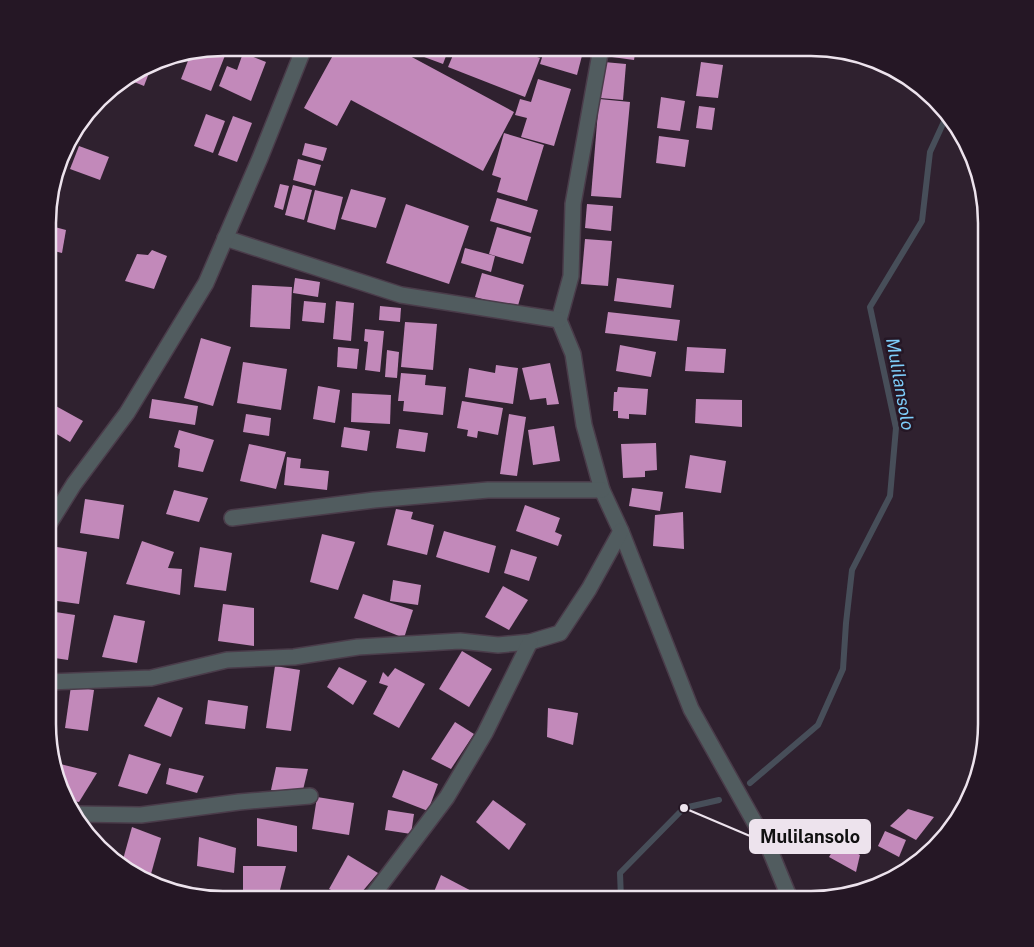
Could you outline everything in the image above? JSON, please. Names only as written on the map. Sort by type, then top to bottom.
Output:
[{"type":"street","points":[[57,512],[74,484],[127,413],[206,282],[300,57]]},
{"type":"street","points":[[599,57],[573,204],[571,276],[559,320],[573,354],[584,425],[602,490],[621,531],[691,709],[769,848],[786,890]]},
{"type":"street","points":[[226,238],[401,295],[559,320]]},
{"type":"street","points":[[232,518],[374,500],[488,490],[602,490]]},
{"type":"street","points":[[57,682],[152,678],[227,660],[294,657],[358,647],[460,641],[498,645],[530,642],[560,632],[589,589],[621,531]]},
{"type":"street","points":[[376,891],[447,796],[485,733],[530,642]]},
{"type":"street","points":[[84,814],[141,815],[239,802],[310,796]]},
{"type":"building","points":[[224,57],[211,91],[181,79],[188,60]]},
{"type":"building","points":[[242,57],[253,57],[266,62],[251,101],[219,86],[227,66],[237,70]]},
{"type":"building","points":[[332,57],[412,57],[514,112],[483,171],[351,100],[337,126],[304,108]]},
{"type":"building","points":[[424,57],[446,57],[443,64]]},
{"type":"building","points":[[452,57],[540,58],[525,97],[448,67]]},
{"type":"building","points":[[542,57],[582,57],[577,75],[540,64]]},
{"type":"building","points":[[612,57],[634,57],[634,60]]},
{"type":"building","points":[[604,62],[626,64],[623,100],[600,98]]},
{"type":"building","points":[[701,62],[723,65],[718,98],[696,96]]},
{"type":"building","points":[[149,73],[144,86],[134,82]]},
{"type":"building","points":[[538,79],[571,89],[554,146],[521,137],[527,118],[515,115],[520,99],[531,102]]},
{"type":"building","points":[[661,97],[685,101],[680,131],[657,128]]},
{"type":"building","points":[[599,99],[630,102],[621,198],[591,196]]},
{"type":"building","points":[[699,106],[715,108],[712,130],[696,128]]},
{"type":"building","points":[[206,114],[225,121],[213,153],[194,146]]},
{"type":"building","points":[[233,116],[252,123],[237,162],[218,155]]},
{"type":"building","points":[[504,133],[544,145],[527,201],[497,192],[501,178],[492,175]]},
{"type":"building","points":[[659,136],[689,140],[685,167],[656,163]]},
{"type":"building","points":[[305,143],[327,148],[323,161],[302,155]]},
{"type":"building","points":[[79,146],[109,157],[100,180],[70,169]]},
{"type":"building","points":[[298,159],[321,165],[315,186],[293,180]]},
{"type":"building","points":[[280,184],[289,186],[283,210],[274,207]]},
{"type":"building","points":[[293,185],[312,190],[304,220],[285,215]]},
{"type":"building","points":[[351,189],[386,198],[376,228],[341,219]]},
{"type":"building","points":[[315,190],[343,197],[335,230],[307,222]]},
{"type":"building","points":[[497,198],[538,210],[531,233],[490,221]]},
{"type":"building","points":[[406,204],[469,226],[449,284],[386,263]]},
{"type":"building","points":[[587,204],[613,206],[611,231],[585,228]]},
{"type":"building","points":[[56,227],[66,230],[62,253],[56,252]]},
{"type":"building","points":[[497,227],[531,237],[523,264],[489,254]]},
{"type":"building","points":[[585,239],[612,241],[608,286],[581,284]]},
{"type":"building","points":[[465,248],[495,256],[491,272],[461,263]]},
{"type":"building","points":[[152,250],[167,256],[154,289],[125,281],[137,254],[148,255]]},
{"type":"building","points":[[482,273],[524,285],[517,309],[475,297]]},
{"type":"building","points":[[295,278],[320,282],[318,297],[293,293]]},
{"type":"building","points":[[617,278],[674,285],[671,308],[614,301]]},
{"type":"building","points":[[252,285],[292,287],[290,329],[250,327]]},
{"type":"building","points":[[304,301],[326,303],[324,323],[302,321]]},
{"type":"building","points":[[336,301],[354,303],[351,341],[333,339]]},
{"type":"building","points":[[380,306],[401,308],[400,322],[379,320]]},
{"type":"building","points":[[608,312],[680,320],[677,341],[605,333]]},
{"type":"building","points":[[405,322],[437,324],[433,370],[401,367]]},
{"type":"building","points":[[365,329],[384,331],[380,372],[365,370],[368,342],[364,341]]},
{"type":"building","points":[[201,338],[231,347],[213,406],[184,398]]},
{"type":"building","points":[[620,345],[656,352],[651,377],[616,371]]},
{"type":"building","points":[[338,347],[359,349],[357,369],[337,367]]},
{"type":"building","points":[[687,347],[726,349],[724,373],[685,371]]},
{"type":"building","points":[[387,350],[399,352],[397,378],[385,377]]},
{"type":"building","points":[[243,362],[287,369],[281,410],[237,403]]},
{"type":"building","points":[[550,363],[559,404],[547,405],[546,398],[530,400],[522,368]]},
{"type":"building","points":[[496,365],[518,368],[513,404],[465,397],[469,368],[495,373]]},
{"type":"building","points":[[401,373],[426,375],[425,385],[446,387],[443,415],[403,411],[404,401],[398,401]]},
{"type":"building","points":[[318,386],[340,390],[335,423],[313,419]]},
{"type":"building","points":[[618,387],[648,389],[646,415],[629,414],[629,419],[618,418],[618,411],[613,411],[614,392],[617,392]]},
{"type":"building","points":[[352,393],[391,395],[390,424],[351,422]]},
{"type":"building","points":[[152,399],[198,406],[195,425],[149,418]]},
{"type":"building","points":[[696,399],[742,400],[742,427],[695,423]]},
{"type":"building","points":[[462,401],[503,408],[498,435],[478,431],[477,438],[467,436],[468,430],[457,428]]},
{"type":"building","points":[[56,406],[83,421],[70,442],[56,434]]},
{"type":"building","points":[[246,414],[271,418],[269,436],[243,432]]},
{"type":"building","points":[[509,414],[526,417],[517,476],[500,474]]},
{"type":"building","points":[[554,426],[560,461],[533,465],[528,430]]},
{"type":"building","points":[[344,427],[370,431],[367,451],[341,447]]},
{"type":"building","points":[[399,429],[428,433],[425,452],[396,448]]},
{"type":"building","points":[[179,430],[214,440],[203,472],[178,467],[180,449],[174,447]]},
{"type":"building","points":[[656,443],[657,470],[645,471],[645,477],[623,478],[621,444]]},
{"type":"building","points":[[249,444],[286,452],[276,489],[240,481]]},
{"type":"building","points":[[690,455],[726,461],[721,493],[685,488]]},
{"type":"building","points":[[287,457],[301,459],[300,468],[329,471],[327,490],[284,485]]},
{"type":"building","points":[[632,488],[663,492],[660,511],[629,506]]},
{"type":"building","points":[[174,490],[208,498],[199,522],[166,514]]},
{"type":"building","points":[[85,499],[124,505],[119,539],[80,533]]},
{"type":"building","points":[[525,505],[560,518],[555,532],[562,535],[558,546],[516,531]]},
{"type":"building","points":[[396,509],[413,512],[411,519],[434,525],[427,555],[387,545]]},
{"type":"building","points":[[683,512],[684,549],[653,546],[655,515]]},
{"type":"building","points":[[444,531],[496,546],[489,573],[436,557]]},
{"type":"building","points":[[322,534],[355,542],[338,590],[310,582]]},
{"type":"building","points":[[142,541],[174,552],[168,568],[182,569],[180,595],[126,584]]},
{"type":"building","points":[[57,547],[87,552],[79,604],[57,601]]},
{"type":"building","points":[[200,547],[232,553],[226,591],[194,587]]},
{"type":"building","points":[[511,549],[537,557],[529,581],[504,573]]},
{"type":"building","points":[[393,580],[421,585],[418,605],[390,601]]},
{"type":"building","points":[[503,586],[528,600],[509,630],[485,617]]},
{"type":"building","points":[[363,594],[413,610],[404,638],[354,618]]},
{"type":"building","points":[[223,604],[254,608],[254,646],[218,641]]},
{"type":"building","points":[[57,612],[75,615],[68,660],[57,658]]},
{"type":"building","points":[[114,615],[145,621],[137,663],[102,657]]},
{"type":"building","points":[[462,651],[492,669],[469,707],[439,689]]},
{"type":"building","points":[[275,666],[300,670],[291,731],[266,728]]},
{"type":"building","points":[[339,667],[367,681],[353,705],[327,687]]},
{"type":"building","points":[[395,668],[425,684],[399,728],[373,714],[388,686],[379,683],[383,672],[388,677]]},
{"type":"building","points":[[71,686],[94,690],[88,731],[65,728]]},
{"type":"building","points":[[158,697],[183,708],[171,737],[144,726]]},
{"type":"building","points":[[208,700],[248,706],[245,729],[205,724]]},
{"type":"building","points":[[548,708],[578,713],[573,745],[547,737]]},
{"type":"building","points":[[455,722],[474,734],[451,769],[431,759]]},
{"type":"building","points":[[129,754],[161,764],[147,794],[118,786]]},
{"type":"building","points":[[61,764],[97,773],[79,802],[76,802],[69,788]]},
{"type":"building","points":[[276,767],[308,769],[302,794],[271,790]]},
{"type":"building","points":[[169,768],[204,776],[197,793],[166,784]]},
{"type":"building","points":[[403,770],[438,784],[428,811],[392,797]]},
{"type":"building","points":[[317,797],[354,803],[349,835],[312,829]]},
{"type":"building","points":[[493,800],[526,824],[509,850],[476,822]]},
{"type":"building","points":[[908,809],[934,817],[916,840],[890,826]]},
{"type":"building","points":[[388,810],[414,814],[411,834],[385,830]]},
{"type":"building","points":[[257,818],[297,826],[297,852],[257,846]]},
{"type":"building","points":[[132,827],[161,838],[151,874],[123,858]]},
{"type":"building","points":[[885,831],[906,840],[899,857],[878,846]]},
{"type":"building","points":[[199,837],[236,848],[234,873],[197,866]]},
{"type":"building","points":[[838,842],[860,855],[856,872],[829,857]]},
{"type":"building","points":[[348,855],[378,873],[363,891],[333,891],[329,889]]},
{"type":"building","points":[[243,866],[286,866],[280,891],[243,891]]},
{"type":"building","points":[[441,875],[471,891],[434,891]]},
{"type":"waterway","name":"Mulilansolo","points":[[750,783],[818,725],[843,669],[852,570],[890,496],[896,428],[870,307],[922,221],[930,152],[944,122]]},
{"type":"waterway","name":"Mulilansolo","points":[[621,890],[620,873],[684,808],[719,800]]},
{"type":"place","name":"Mulilansolo","points":[[684,808]]}]
